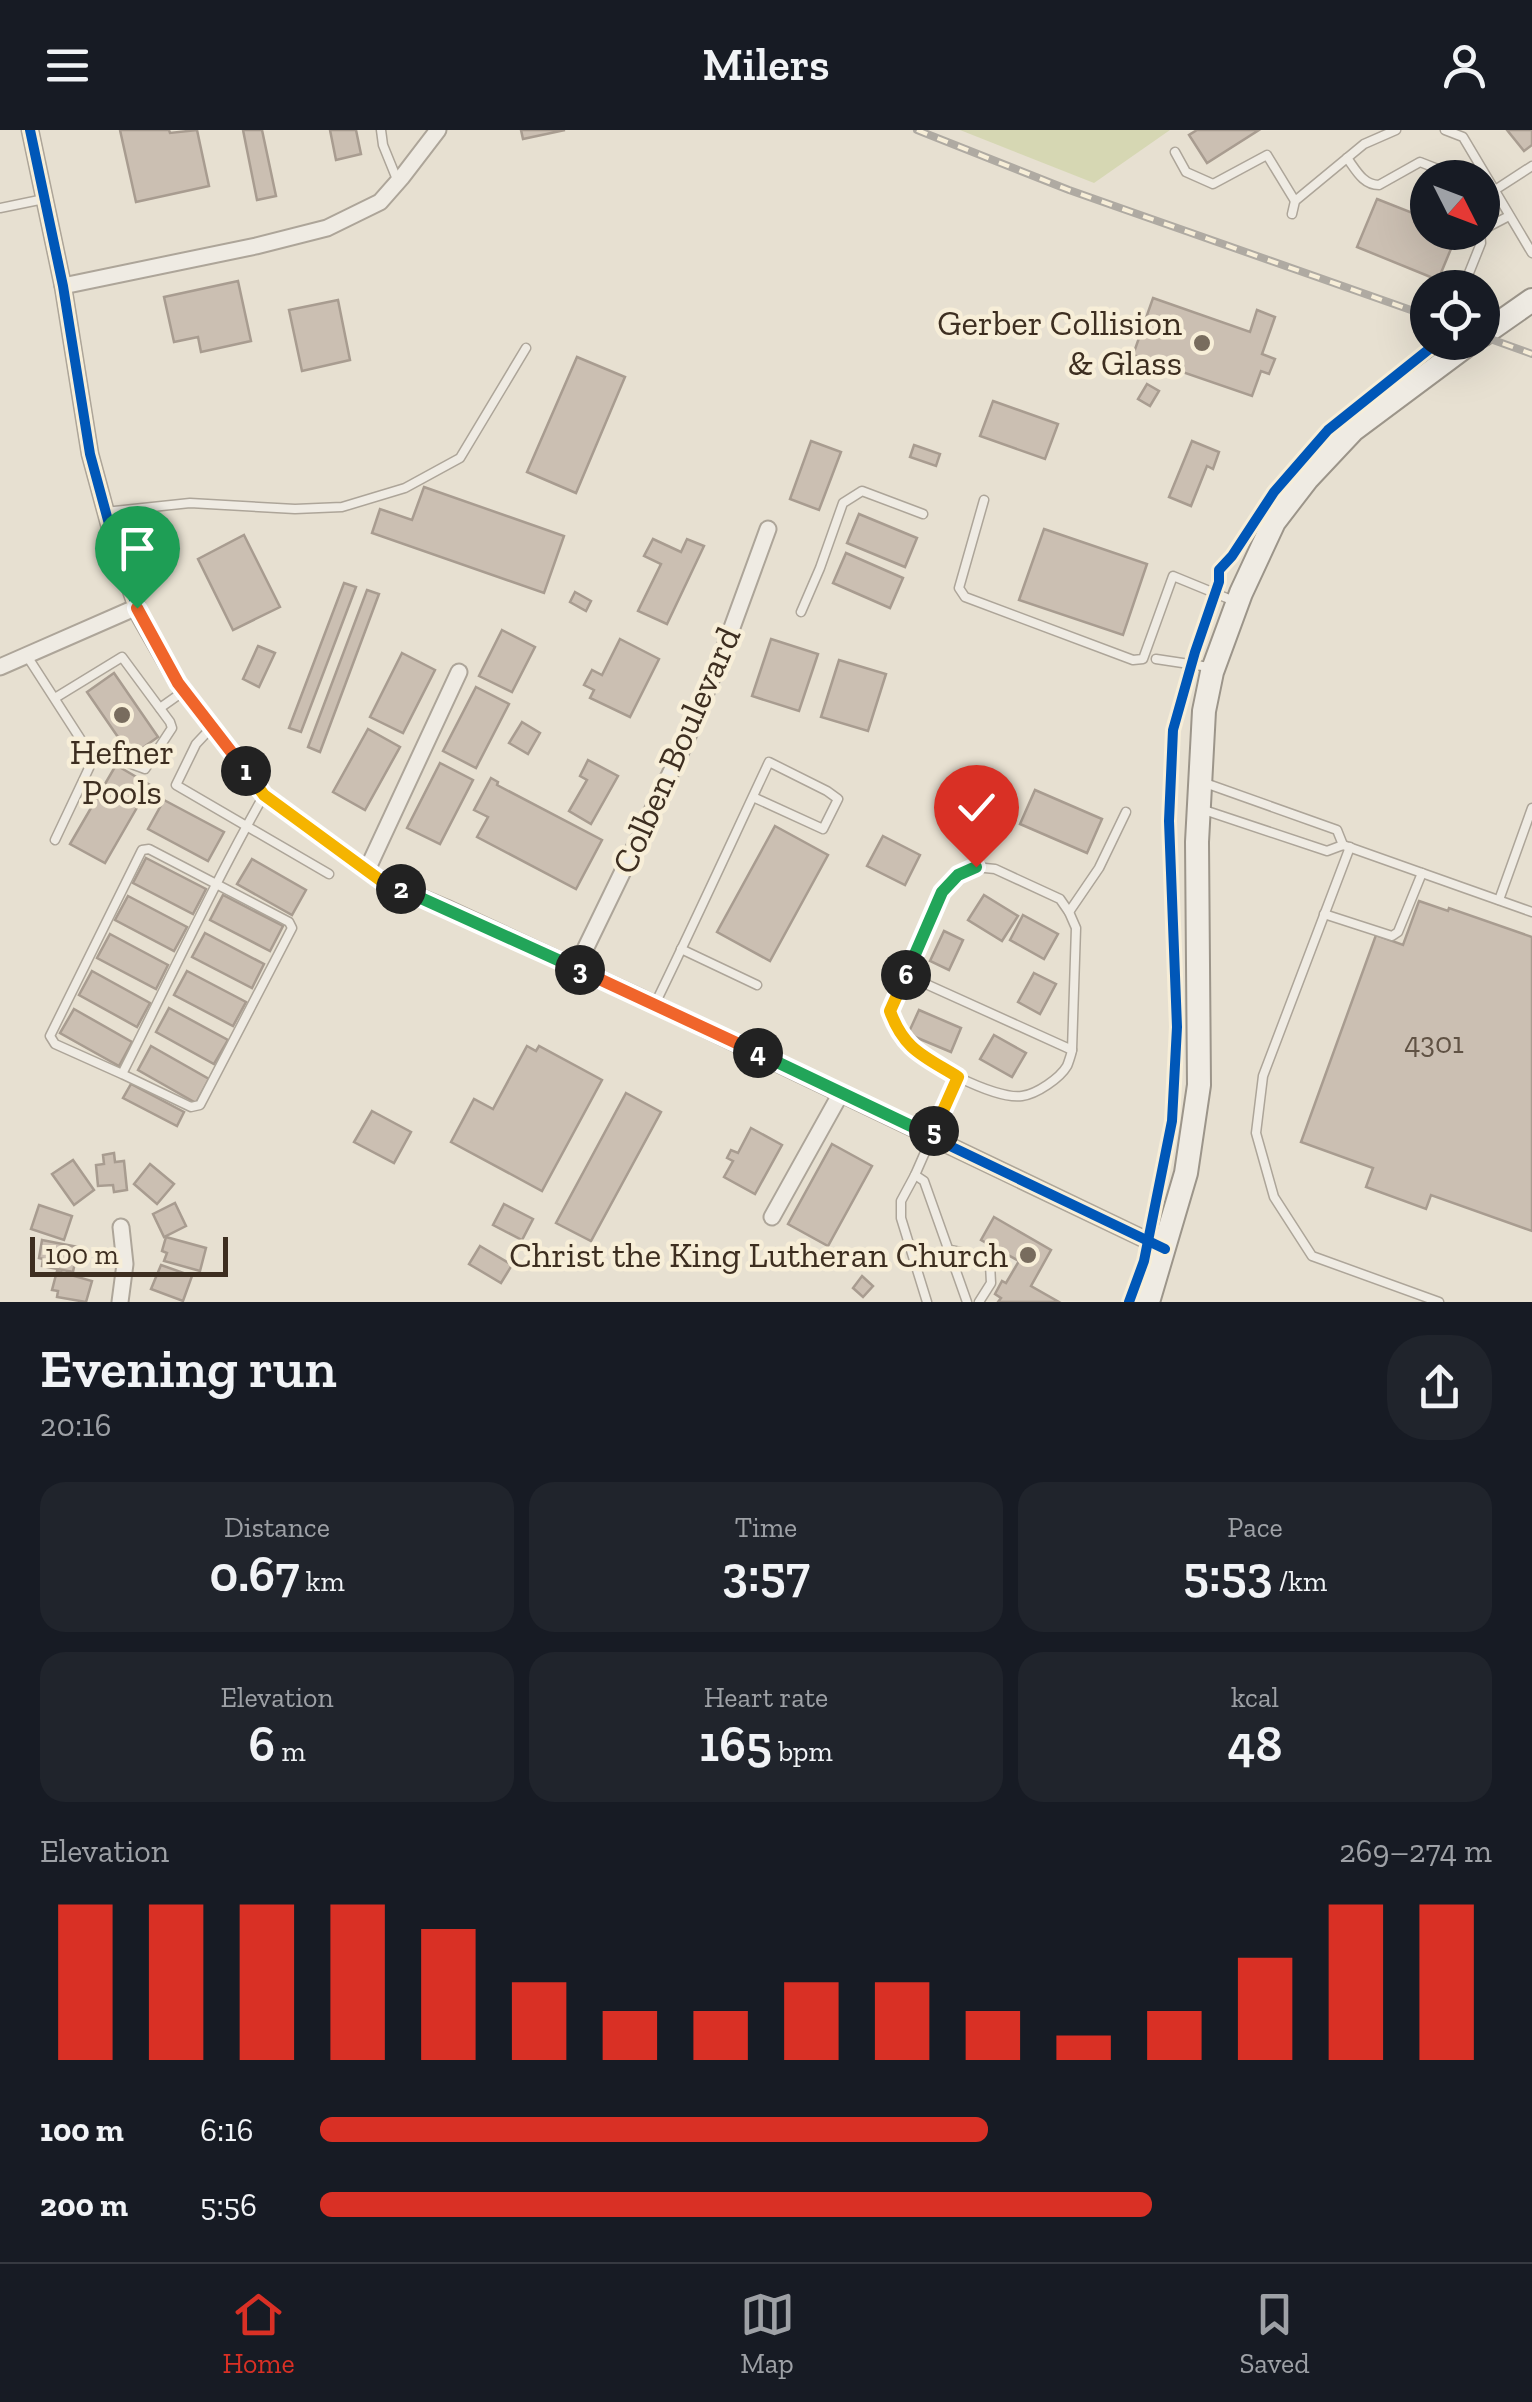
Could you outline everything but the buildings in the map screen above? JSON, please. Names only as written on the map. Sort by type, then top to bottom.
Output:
[{"type":"street","points":[[30,130],[62,286],[90,454],[140,618],[184,691],[264,795],[380,880],[655,1004],[1165,1248]]},
{"type":"street","points":[[62,286],[327,228],[380,202],[438,130]]},
{"type":"street","points":[[1500,322],[1532,300]]},
{"type":"street","points":[[1148,1302],[1186,1173],[1198,1085],[1196,842],[1204,711],[1214,668],[1237,602],[1274,522],[1353,430],[1447,360]]},
{"type":"street","name":"Colben Boulevard","points":[[576,968],[686,741],[768,529]]},
{"type":"street","points":[[0,668],[137,608]]},
{"type":"street","points":[[368,870],[460,672]]},
{"type":"street","points":[[772,1217],[841,1092]]},
{"type":"street","points":[[120,1302],[125,1264],[121,1227]]},
{"type":"lane","points":[[381,130],[398,182]]},
{"type":"lane","points":[[1292,214],[1295,200],[1346,158],[1364,144],[1396,130]]},
{"type":"lane","points":[[1446,130],[1463,137],[1477,160]]},
{"type":"lane","points":[[1174,152],[1186,172],[1213,184],[1266,155],[1295,200]]},
{"type":"lane","points":[[1346,158],[1374,186],[1410,168]]},
{"type":"lane","points":[[1500,187],[1532,166]]},
{"type":"lane","points":[[0,208],[44,198]]},
{"type":"lane","points":[[1500,199],[1532,253]]},
{"type":"lane","points":[[1500,221],[1509,216]]},
{"type":"lane","points":[[106,512],[190,503],[342,508],[405,488],[460,458],[526,348]]},
{"type":"lane","points":[[801,612],[843,503],[862,491],[923,514]]},
{"type":"lane","points":[[984,500],[959,588],[966,598],[1134,660],[1142,659],[1173,576],[1237,602]]},
{"type":"lane","points":[[27,656],[54,698],[83,743],[97,751],[145,769],[172,728],[122,658],[54,698]]},
{"type":"lane","points":[[1156,659],[1214,668]]},
{"type":"lane","points":[[160,708],[184,691]]},
{"type":"lane","points":[[212,728],[196,744],[176,785],[329,874]]},
{"type":"lane","points":[[56,840],[97,751]]},
{"type":"lane","points":[[655,1004],[752,797],[770,762],[838,799],[823,829],[752,797]]},
{"type":"lane","points":[[1200,781],[1337,830],[1347,846]]},
{"type":"lane","points":[[122,1074],[264,795]]},
{"type":"lane","points":[[1500,900],[1532,808]]},
{"type":"lane","points":[[1199,809],[1327,851],[1347,846],[1532,912]]},
{"type":"lane","points":[[1069,912],[1099,868],[1126,812]]},
{"type":"lane","points":[[1347,846],[1263,1076],[1256,1132],[1274,1197],[1312,1256],[1439,1302]]},
{"type":"lane","points":[[149,849],[289,922],[292,928],[200,1105],[191,1107],[122,1074],[55,1044],[50,1036],[142,850],[149,849]]},
{"type":"lane","points":[[976,867],[995,869],[1060,899],[1069,912],[1076,928],[1072,1050],[1068,1065],[1043,1088],[1022,1096],[1001,1094],[958,1077],[915,1051],[902,1038],[890,1011],[942,892],[958,875],[976,867]]},
{"type":"lane","points":[[1324,914],[1392,936],[1398,932],[1422,873]]},
{"type":"lane","points":[[681,950],[757,985]]},
{"type":"lane","points":[[906,975],[1072,1050]]},
{"type":"lane","points":[[927,1302],[901,1218],[901,1201],[958,1077]]},
{"type":"lane","points":[[915,1175],[924,1181],[967,1302]]},
{"type":"lane","points":[[950,1250],[980,1256],[990,1264],[991,1284],[979,1302]]},
{"type":"green space","points":[[960,130],[1170,130],[1094,183]]},
{"type":"railway","points":[[917,130],[1069,190],[1410,310]]},
{"type":"railway","points":[[1500,342],[1532,354]]},
{"type":"cycle path","points":[[30,130],[63,286],[90,454],[140,617],[178,683],[264,795],[380,880],[639,997],[1165,1249]]},
{"type":"cycle path","points":[[1129,1302],[1144,1261],[1172,1121],[1177,1027],[1169,821],[1173,730],[1219,582],[1219,570],[1274,492],[1328,430],[1416,360]]},
{"type":"place","name":"Gerber Collision & Glass","points":[[1202,343]]},
{"type":"place","name":"Hefner Pools","points":[[122,715]]},
{"type":"place","name":"Christ the King Lutheran Church","points":[[1028,1255]]},
{"type":"route","points":[[137,608],[178,683],[264,795],[380,880],[932,1136],[958,1077],[915,1051],[902,1038],[890,1011],[942,892],[958,875],[976,867]]}]
